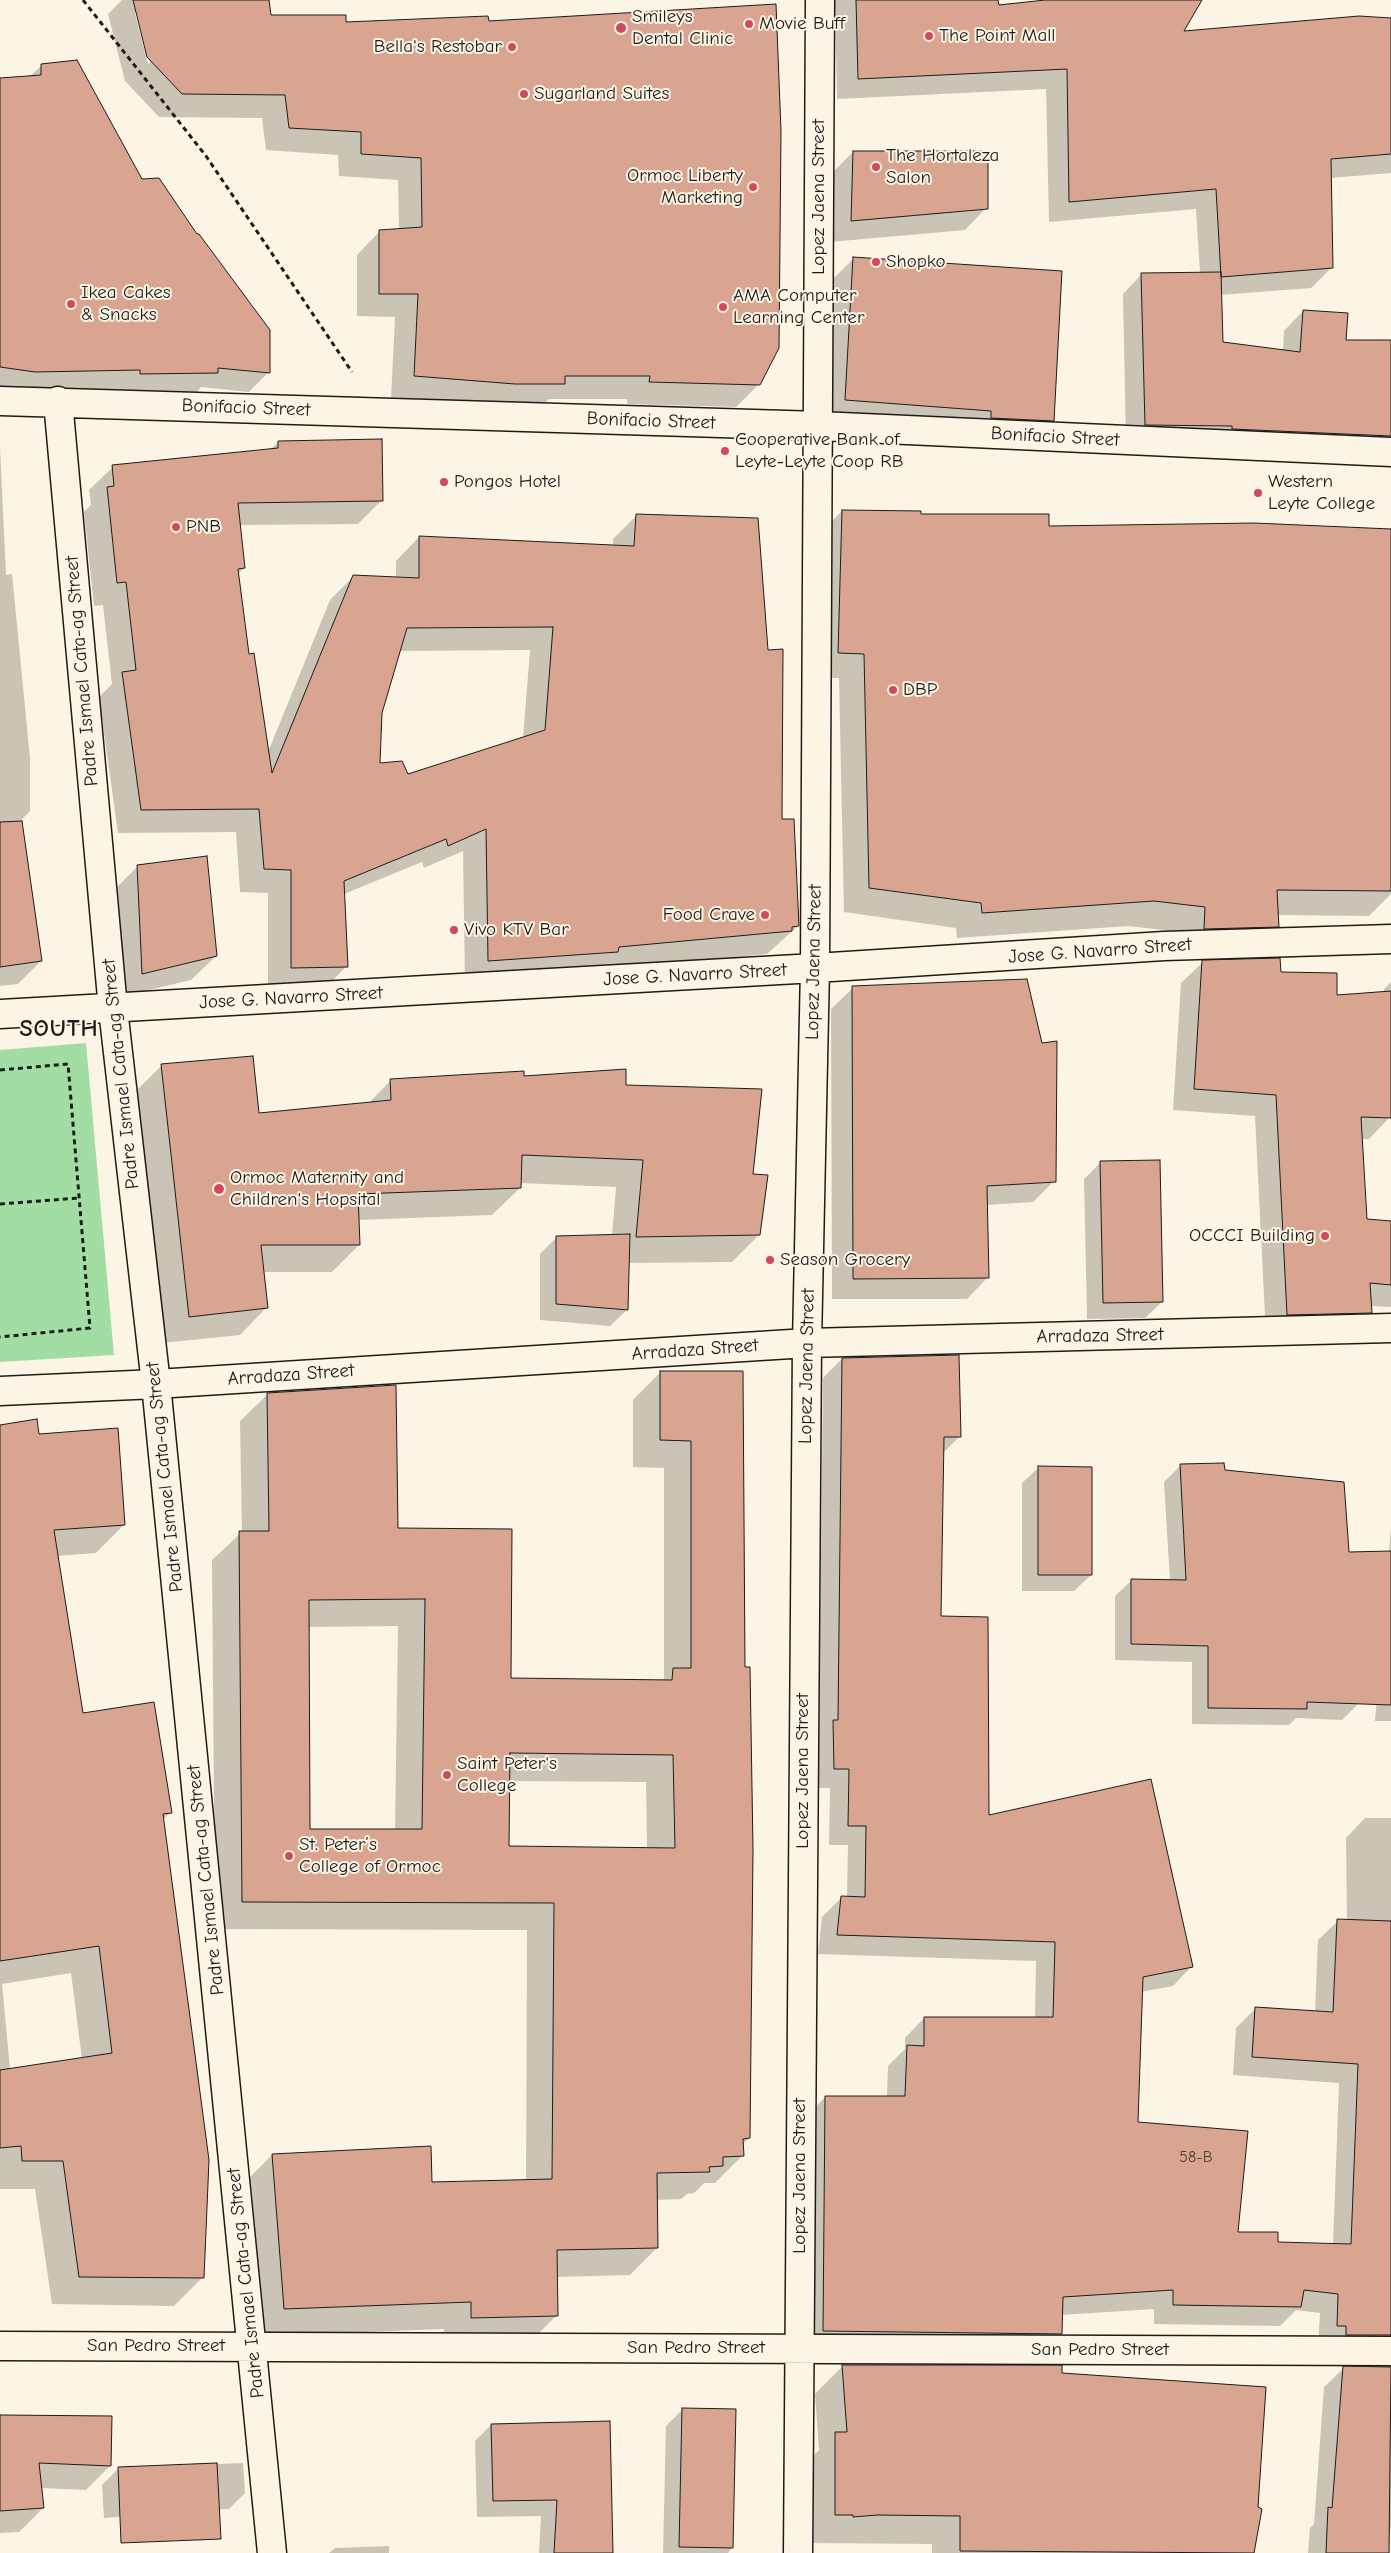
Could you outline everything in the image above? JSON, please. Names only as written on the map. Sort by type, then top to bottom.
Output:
[{"type":"street","name":"Lopez Jaena Street","points":[[798,2553],[798,2348],[807,1343],[815,968],[820,0]]},
{"type":"street","name":"Bonifacio Street","points":[[0,401],[58,401],[819,426],[1391,452]]},
{"type":"street","name":"Padre Ismael Cata-ag Street","points":[[58,401],[113,1009],[156,1384],[272,2553]]},
{"type":"street","name":"Jose G. Navarro Street","points":[[0,1014],[815,968],[1164,946],[1391,939]]},
{"type":"street","name":"Arradaza Street","points":[[0,1392],[807,1343],[1391,1328]]},
{"type":"street","name":"San Pedro Street","points":[[0,2346],[1391,2351]]},
{"type":"path","points":[[83,0],[206,156],[378,412]]},
{"type":"path","points":[[0,1070],[68,1064],[90,1328],[0,1336]]},
{"type":"path","points":[[0,1204],[79,1198]]},
{"type":"green space","points":[[86,1043],[114,1355],[0,1362],[0,1050]]},
{"type":"building","points":[[133,0],[269,0],[271,15],[346,15],[346,22],[488,16],[489,21],[776,4],[781,131],[779,348],[760,385],[649,382],[650,376],[565,376],[565,384],[515,384],[414,376],[418,294],[379,294],[379,230],[422,227],[421,158],[361,154],[361,132],[289,128],[285,95],[182,94],[147,57]]},
{"type":"building","points":[[856,0],[998,0],[999,5],[1045,0],[1202,0],[1184,31],[1359,16],[1391,18],[1391,154],[1331,159],[1333,268],[1221,277],[1216,189],[1069,202],[1067,69],[858,79]]},
{"type":"building","points":[[77,60],[142,179],[159,178],[197,234],[199,234],[270,330],[270,373],[218,368],[218,373],[140,374],[140,370],[35,372],[0,367],[0,78],[41,75],[41,64]]},
{"type":"building","points":[[853,151],[988,151],[988,209],[851,221]]},
{"type":"building","points":[[853,257],[1062,271],[1054,421],[991,418],[991,411],[845,400]]},
{"type":"building","points":[[1221,272],[1223,342],[1300,352],[1303,310],[1348,313],[1346,340],[1391,340],[1391,436],[1232,429],[1232,426],[1145,425],[1141,273]]},
{"type":"building","points":[[382,439],[383,501],[238,503],[245,568],[238,569],[249,654],[254,653],[272,773],[353,575],[419,578],[419,536],[634,546],[636,514],[758,518],[768,650],[783,649],[782,819],[794,819],[799,926],[792,927],[792,931],[619,947],[618,952],[488,961],[486,829],[448,846],[446,839],[344,881],[348,967],[291,968],[291,870],[264,869],[259,809],[141,810],[122,672],[136,670],[126,582],[117,583],[107,487],[114,486],[112,465],[278,448],[278,441]],"holes":[[[553,627],[545,730],[408,774],[402,761],[380,763],[382,713],[407,628]]]},
{"type":"building","points":[[842,510],[921,511],[921,514],[1049,514],[1049,526],[1254,523],[1391,529],[1391,891],[1277,890],[1279,927],[1204,929],[1205,907],[1154,901],[982,913],[981,903],[869,888],[864,654],[838,653]]},
{"type":"building","points":[[22,821],[42,961],[0,967],[0,822]]},
{"type":"building","points":[[207,856],[217,956],[142,974],[137,865]]},
{"type":"building","points":[[1280,958],[1281,972],[1337,973],[1337,995],[1391,991],[1391,1118],[1361,1117],[1367,1219],[1391,1221],[1391,1285],[1370,1283],[1372,1313],[1287,1315],[1276,1095],[1194,1089],[1202,960]]},
{"type":"building","points":[[1027,979],[1042,1043],[1057,1041],[1056,1182],[987,1186],[989,1278],[853,1279],[852,986]]},
{"type":"building","points":[[253,1056],[259,1113],[391,1100],[390,1079],[524,1071],[524,1076],[626,1069],[626,1085],[762,1089],[753,1174],[768,1175],[760,1235],[636,1237],[643,1160],[522,1155],[521,1188],[358,1194],[360,1245],[261,1245],[268,1308],[189,1317],[161,1064]]},
{"type":"building","points":[[1160,1160],[1163,1302],[1103,1303],[1100,1161]]},
{"type":"building","points":[[630,1234],[628,1310],[556,1304],[556,1236]]},
{"type":"building","points":[[959,1355],[961,1437],[944,1437],[941,1616],[988,1617],[989,1815],[1151,1779],[1193,1967],[1143,1977],[1138,2122],[1248,2131],[1238,2232],[1278,2232],[1278,2242],[1351,2244],[1358,2064],[1252,2057],[1255,2007],[1333,2012],[1337,1919],[1391,1921],[1391,2335],[1346,2335],[1346,2326],[1337,2326],[1338,2294],[1304,2290],[1301,2307],[1173,2305],[1173,2290],[1063,2297],[1062,2334],[823,2331],[825,2096],[905,2096],[907,2045],[924,2046],[924,2017],[1053,2017],[1055,1942],[837,1935],[841,1896],[865,1897],[866,1826],[848,1826],[849,1769],[834,1769],[833,1720],[838,1720],[842,1358]]},
{"type":"building","points":[[660,1371],[743,1371],[745,1667],[750,1667],[753,1849],[750,2138],[743,2139],[744,2156],[723,2157],[723,2166],[709,2167],[710,2172],[657,2173],[658,2248],[557,2250],[558,2316],[471,2318],[471,2302],[284,2309],[272,2154],[431,2146],[432,2182],[552,2179],[554,1903],[242,1902],[239,1531],[269,1531],[267,1393],[396,1385],[398,1528],[512,1529],[511,1678],[672,1680],[673,1668],[691,1668],[691,1441],[660,1440]],"holes":[[[425,1599],[422,1829],[310,1829],[309,1600]],[[510,1753],[673,1755],[675,1848],[509,1846]]]},
{"type":"building","points":[[37,1419],[39,1434],[118,1428],[125,1525],[54,1530],[83,1713],[154,1702],[172,1813],[163,1814],[209,2160],[204,2278],[79,2277],[63,2161],[22,2161],[21,2146],[0,2148],[0,2070],[112,2053],[99,1946],[0,1961],[0,1425]]},
{"type":"building","points":[[1224,1463],[1225,1470],[1344,1482],[1349,1552],[1391,1551],[1391,1705],[1307,1702],[1307,1709],[1208,1708],[1208,1646],[1131,1644],[1131,1579],[1186,1580],[1180,1464]]},
{"type":"building","points":[[1038,1466],[1092,1467],[1092,1575],[1038,1575]]},
{"type":"building","points":[[842,2365],[1062,2365],[1062,2373],[1266,2387],[1258,2507],[1262,2509],[1254,2553],[960,2551],[960,2516],[877,2515],[853,2517],[853,2515],[835,2515],[835,2432],[847,2432]]},
{"type":"building","points":[[1343,2366],[1391,2367],[1389,2553],[1326,2553],[1328,2507],[1332,2508]]},
{"type":"building","points":[[682,2408],[736,2409],[733,2548],[679,2547]]},
{"type":"building","points":[[0,2415],[112,2416],[111,2466],[39,2463],[44,2508],[0,2511]]},
{"type":"building","points":[[610,2421],[613,2553],[554,2553],[557,2500],[493,2501],[491,2424]]},
{"type":"building","points":[[217,2463],[221,2539],[121,2543],[118,2467]]},
{"type":"place","name":"Movie Buff","points":[[749,24]]},
{"type":"place","name":"Smileys Dental Clinic","points":[[621,28]]},
{"type":"place","name":"The Point Mall","points":[[929,36]]},
{"type":"place","name":"Bella's Restobar","points":[[512,47]]},
{"type":"place","name":"Sugarland Suites","points":[[524,94]]},
{"type":"place","name":"The Hortaleza Salon","points":[[876,167]]},
{"type":"place","name":"Ormoc Liberty Marketing","points":[[753,187]]},
{"type":"place","name":"Shopko","points":[[876,262]]},
{"type":"place","name":"Ikea Cakes & Snacks","points":[[71,304]]},
{"type":"place","name":"AMA Computer Learning Center","points":[[723,307]]},
{"type":"place","name":"Cooperative Bank of Leyte-Leyte Coop RB","points":[[725,451]]},
{"type":"place","name":"Pongos Hotel","points":[[444,482]]},
{"type":"place","name":"Western Leyte College","points":[[1258,493]]},
{"type":"place","name":"PNB","points":[[176,527]]},
{"type":"place","name":"DBP","points":[[893,690]]},
{"type":"place","name":"Food Crave","points":[[765,915]]},
{"type":"place","name":"Vivo KTV Bar","points":[[454,930]]},
{"type":"place","name":"Ormoc Maternity and Children's Hopsital","points":[[219,1189]]},
{"type":"place","name":"OCCCI Building","points":[[1325,1236]]},
{"type":"place","name":"Season Grocery","points":[[770,1260]]},
{"type":"place","name":"Saint Peter's College","points":[[447,1775]]},
{"type":"place","name":"St. Peter’s College of Ormoc","points":[[289,1856]]},
{"type":"district","name":"SOUTH","points":[[59,1029]]}]
